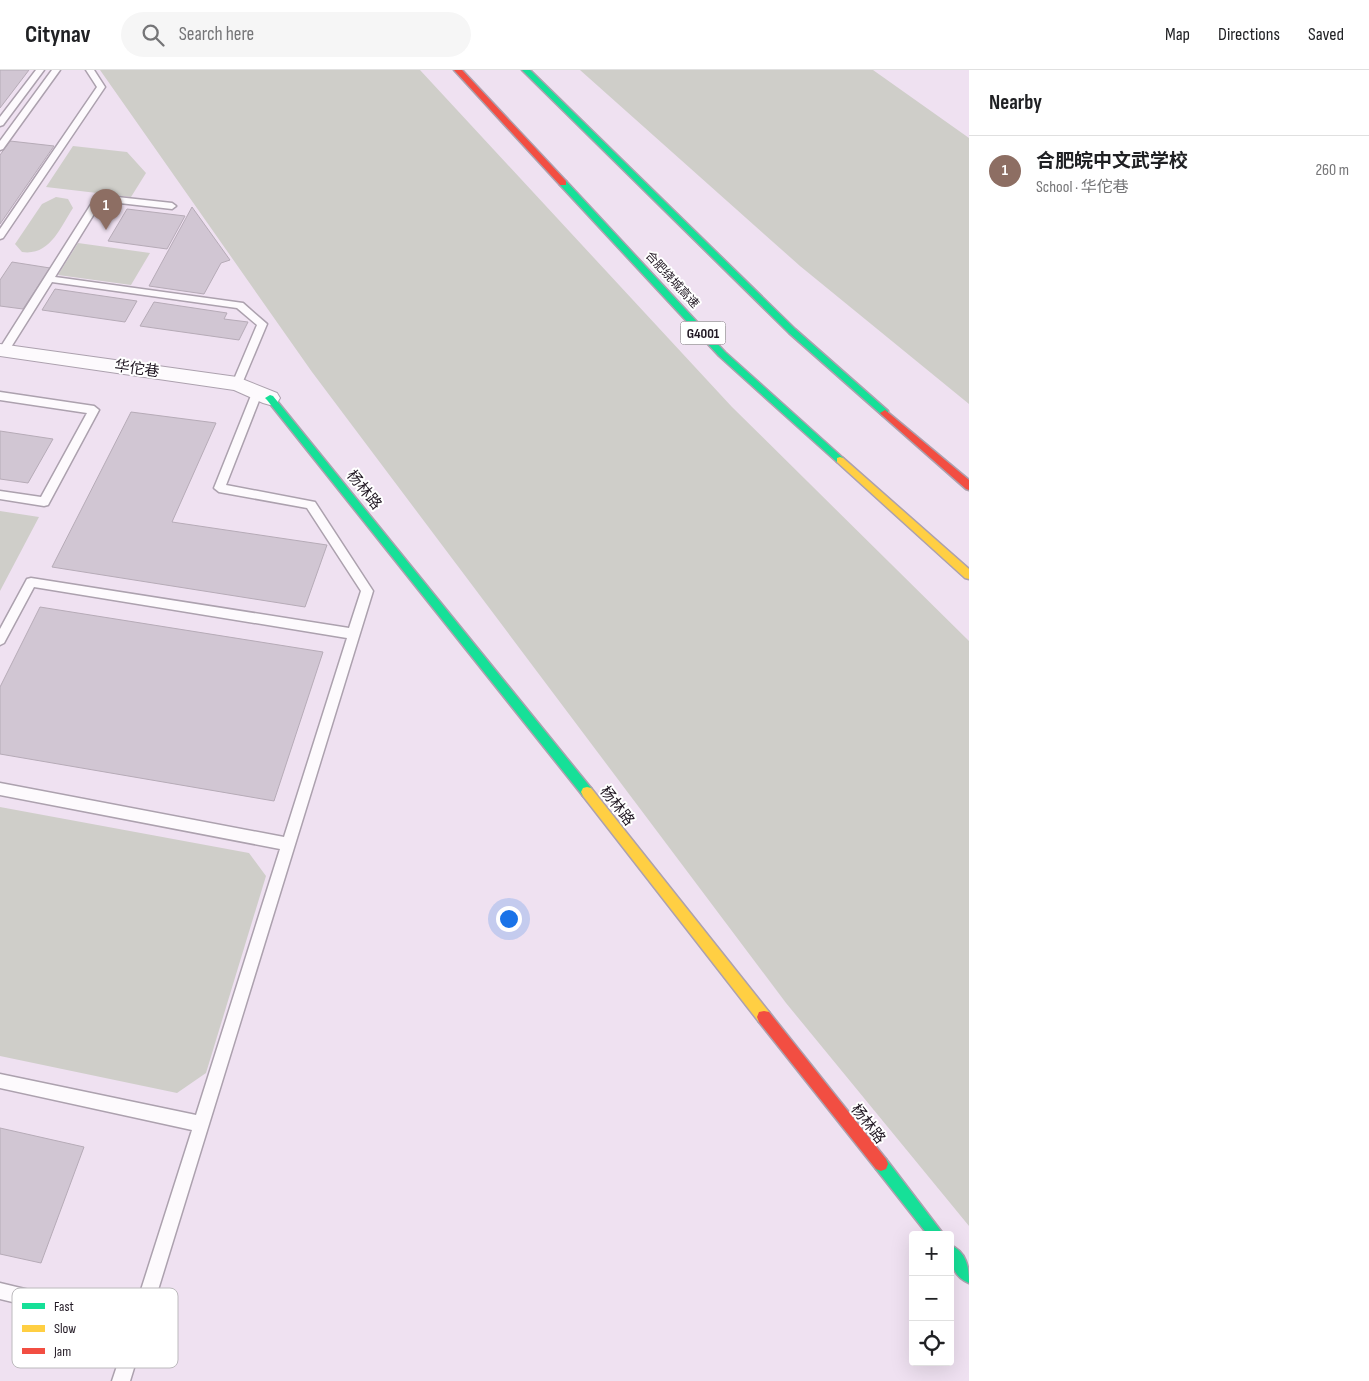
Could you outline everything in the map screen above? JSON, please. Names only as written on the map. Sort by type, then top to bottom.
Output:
[{"type":"main road","name":"合肥绕城高速","points":[[458,70],[722,354],[969,575]]},
{"type":"main road","points":[[526,70],[792,331],[969,486]]},
{"type":"main road","name":"杨林路","points":[[264,396],[546,740],[934,1231]]},
{"type":"main road","points":[[954,1257],[969,1276]]},
{"type":"street","name":"华佗巷","points":[[2,350],[237,384],[264,396]]},
{"type":"lane","points":[[0,123],[40,70]]},
{"type":"lane","points":[[0,146],[56,70]]},
{"type":"lane","points":[[0,236],[101,87],[90,70]]},
{"type":"lane","points":[[2,350],[99,198],[172,206]]},
{"type":"lane","points":[[49,278],[240,304],[262,324],[237,384]]},
{"type":"lane","points":[[0,396],[94,410],[44,502],[0,495]]},
{"type":"lane","points":[[149,1288],[367,592],[311,505],[219,488],[264,396]]},
{"type":"lane","points":[[0,640],[31,582],[354,634]]},
{"type":"lane","points":[[0,789],[288,844]]},
{"type":"lane","points":[[0,1081],[201,1124]]},
{"type":"lane","points":[[121,1381],[125,1368]]},
{"type":"shaded area","points":[[100,70],[420,70],[732,407],[969,641],[969,1226],[786,1003],[312,372]]},
{"type":"shaded area","points":[[580,70],[873,70],[969,138],[969,404],[800,266]]},
{"type":"shaded area","points":[[73,146],[127,152],[146,173],[131,197],[46,187]]},
{"type":"shaded area","points":[[56,197],[68,199],[73,208],[47,245],[40,250],[22,252],[15,244],[42,204]]},
{"type":"shaded area","points":[[78,243],[150,253],[131,285],[58,275]]},
{"type":"shaded area","points":[[0,511],[39,517],[0,591]]},
{"type":"shaded area","points":[[0,807],[249,853],[266,876],[206,1073],[177,1093],[0,1056]]},
{"type":"building","points":[[0,70],[29,70],[0,108]]},
{"type":"building","points":[[10,141],[54,146],[0,224],[0,155]]},
{"type":"building","points":[[192,207],[230,260],[221,263],[204,294],[149,286]]},
{"type":"building","points":[[127,209],[185,216],[167,249],[108,241]]},
{"type":"building","points":[[12,262],[50,268],[23,309],[0,306],[0,280]]},
{"type":"building","points":[[55,289],[137,301],[125,322],[42,310]]},
{"type":"building","points":[[154,302],[227,313],[224,319],[248,322],[239,340],[140,326]]},
{"type":"building","points":[[131,412],[216,423],[172,522],[327,545],[305,607],[52,567]]},
{"type":"building","points":[[0,431],[53,439],[28,483],[0,479]]},
{"type":"building","points":[[40,607],[323,652],[274,801],[0,754],[0,687]]},
{"type":"building","points":[[0,1128],[84,1147],[41,1263],[0,1254]]},
{"type":"traffic: fast","points":[[526,70],[792,331],[885,413]]},
{"type":"traffic: fast","points":[[563,183],[722,354],[840,460]]},
{"type":"traffic: fast","points":[[270,398],[587,792]]},
{"type":"traffic: fast","points":[[881,1164],[934,1231]]},
{"type":"traffic: fast","points":[[954,1257],[969,1276]]},
{"type":"traffic: slow","points":[[840,460],[969,575]]},
{"type":"traffic: slow","points":[[587,792],[764,1017]]},
{"type":"traffic: jam","points":[[458,70],[563,183]]},
{"type":"traffic: jam","points":[[885,413],[969,486]]},
{"type":"traffic: jam","points":[[764,1017],[881,1164]]},
{"type":"place","name":"合肥皖中文武学校","points":[[106,230]]}]
